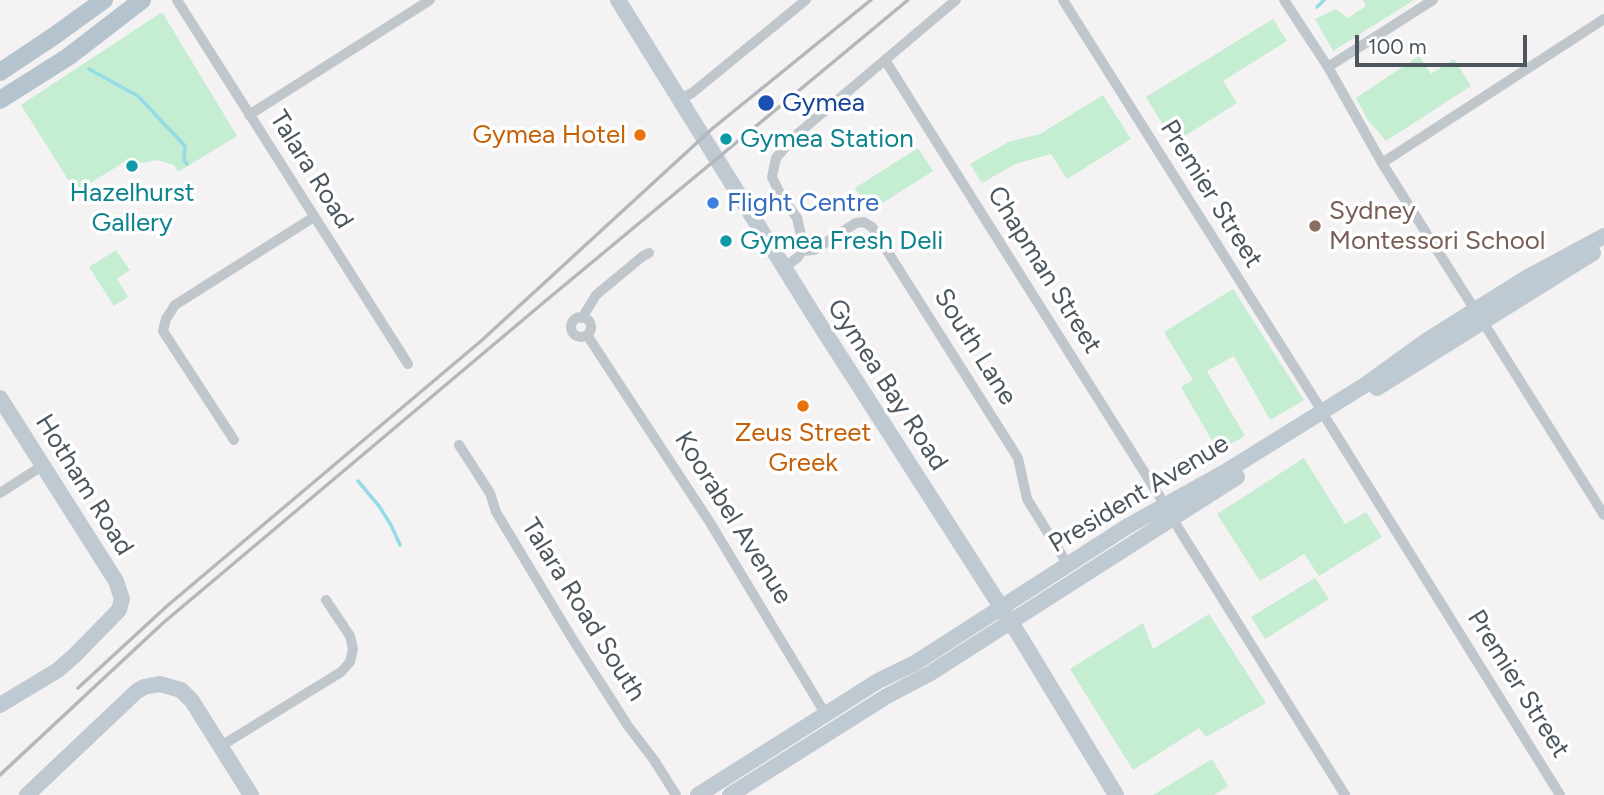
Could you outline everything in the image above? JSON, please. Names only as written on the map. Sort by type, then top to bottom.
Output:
[{"type":"main road","points":[[0,72],[104,0]]},
{"type":"main road","points":[[0,100],[68,57],[142,0]]},
{"type":"main road","name":"Gymea Bay Road","points":[[618,0],[784,268],[1011,622],[1116,795]]},
{"type":"main road","name":"President Avenue","points":[[1479,316],[1528,277],[1604,236]]},
{"type":"main road","name":"President Avenue","points":[[698,795],[831,722],[929,674],[1011,622],[1225,472],[1324,415],[1426,341],[1479,316],[1604,246]]},
{"type":"main road","name":"Hotham Road","points":[[0,398],[116,581],[122,599],[119,610],[58,670],[0,705]]},
{"type":"main road","name":"President Avenue","points":[[730,795],[774,769],[878,681],[915,663],[1128,526],[1168,512]]},
{"type":"main road","points":[[27,795],[137,691],[160,684],[174,687],[186,695],[251,795]]},
{"type":"main road","points":[[717,795],[774,769]]},
{"type":"street","name":"Talara Road","points":[[177,0],[408,364]]},
{"type":"street","points":[[249,115],[430,0]]},
{"type":"street","points":[[680,99],[692,93],[806,0]]},
{"type":"street","points":[[784,268],[802,251],[803,243],[797,218],[781,196],[772,177],[776,158],[795,136],[956,0]]},
{"type":"street","name":"Premier Street","points":[[1063,0],[1560,795]]},
{"type":"street","points":[[1284,0],[1328,68],[1382,163],[1604,515]]},
{"type":"street","points":[[1328,68],[1433,0]]},
{"type":"street","points":[[1382,163],[1604,19]]},
{"type":"street","name":"Chapman Street","points":[[885,60],[1345,795]]},
{"type":"street","points":[[234,440],[163,331],[166,319],[175,304],[314,217]]},
{"type":"street","name":"South Lane","points":[[802,251],[814,250],[856,223],[864,222],[872,227],[1018,458],[1027,499],[1068,565]]},
{"type":"street","points":[[582,318],[590,324],[587,335],[579,337],[571,330],[572,322],[582,318],[596,295],[649,253]]},
{"type":"street","name":"Koorabel Avenue","points":[[587,335],[709,522],[831,722]]},
{"type":"street","name":"Talara Road South","points":[[459,445],[490,493],[496,512],[582,653],[676,795]]},
{"type":"street","points":[[0,494],[42,466]]},
{"type":"street","points":[[221,746],[341,672],[350,662],[353,649],[350,636],[326,600]]},
{"type":"green space","points":[[1363,0],[1414,0],[1333,51],[1315,19],[1336,9],[1348,18],[1366,6]]},
{"type":"green space","points":[[162,12],[237,136],[178,172],[174,165],[157,160],[135,167],[129,159],[76,192],[21,105]]},
{"type":"green space","points":[[1273,19],[1287,41],[1223,81],[1237,103],[1174,143],[1146,97]]},
{"type":"green space","points":[[1419,56],[1431,74],[1454,59],[1471,86],[1386,141],[1368,120],[1356,98]]},
{"type":"green space","points":[[1103,95],[1131,139],[1067,179],[1051,154],[1015,164],[982,183],[970,164],[1008,142],[1040,134]]},
{"type":"green space","points":[[918,148],[933,171],[870,211],[855,188]]},
{"type":"green space","points":[[116,250],[130,270],[117,279],[128,297],[114,306],[89,267]]},
{"type":"green space","points":[[1233,289],[1304,400],[1270,420],[1234,356],[1207,371],[1245,436],[1218,451],[1181,387],[1193,380],[1164,332]]},
{"type":"green space","points":[[1304,458],[1345,524],[1366,512],[1382,537],[1319,576],[1304,554],[1260,581],[1217,514]]},
{"type":"green space","points":[[1315,578],[1329,599],[1265,639],[1251,617]]},
{"type":"green space","points":[[1209,614],[1266,703],[1206,737],[1199,728],[1133,770],[1070,669],[1143,623],[1153,649]]},
{"type":"green space","points":[[1212,759],[1228,786],[1214,795],[1153,795]]},
{"type":"waterway","points":[[1317,7],[1324,0]]},
{"type":"waterway","points":[[89,69],[138,96],[185,146],[184,160],[187,164]]},
{"type":"waterway","points":[[358,481],[379,506],[400,545]]},
{"type":"railway","points":[[78,688],[167,606],[481,341],[713,128],[871,0]]},
{"type":"railway","points":[[0,775],[163,623],[908,0]]},
{"type":"place","name":"Gymea","points":[[766,103]]},
{"type":"place","name":"Gymea Hotel","points":[[640,135]]},
{"type":"place","name":"Gymea Station","points":[[726,139]]},
{"type":"place","name":"Hazelhurst Gallery","points":[[132,166]]},
{"type":"place","name":"Flight Centre","points":[[713,203]]},
{"type":"place","name":"Sydney Montessori School","points":[[1315,226]]},
{"type":"place","name":"Gymea Fresh Deli","points":[[726,241]]},
{"type":"place","name":"Zeus Street Greek","points":[[803,406]]}]
